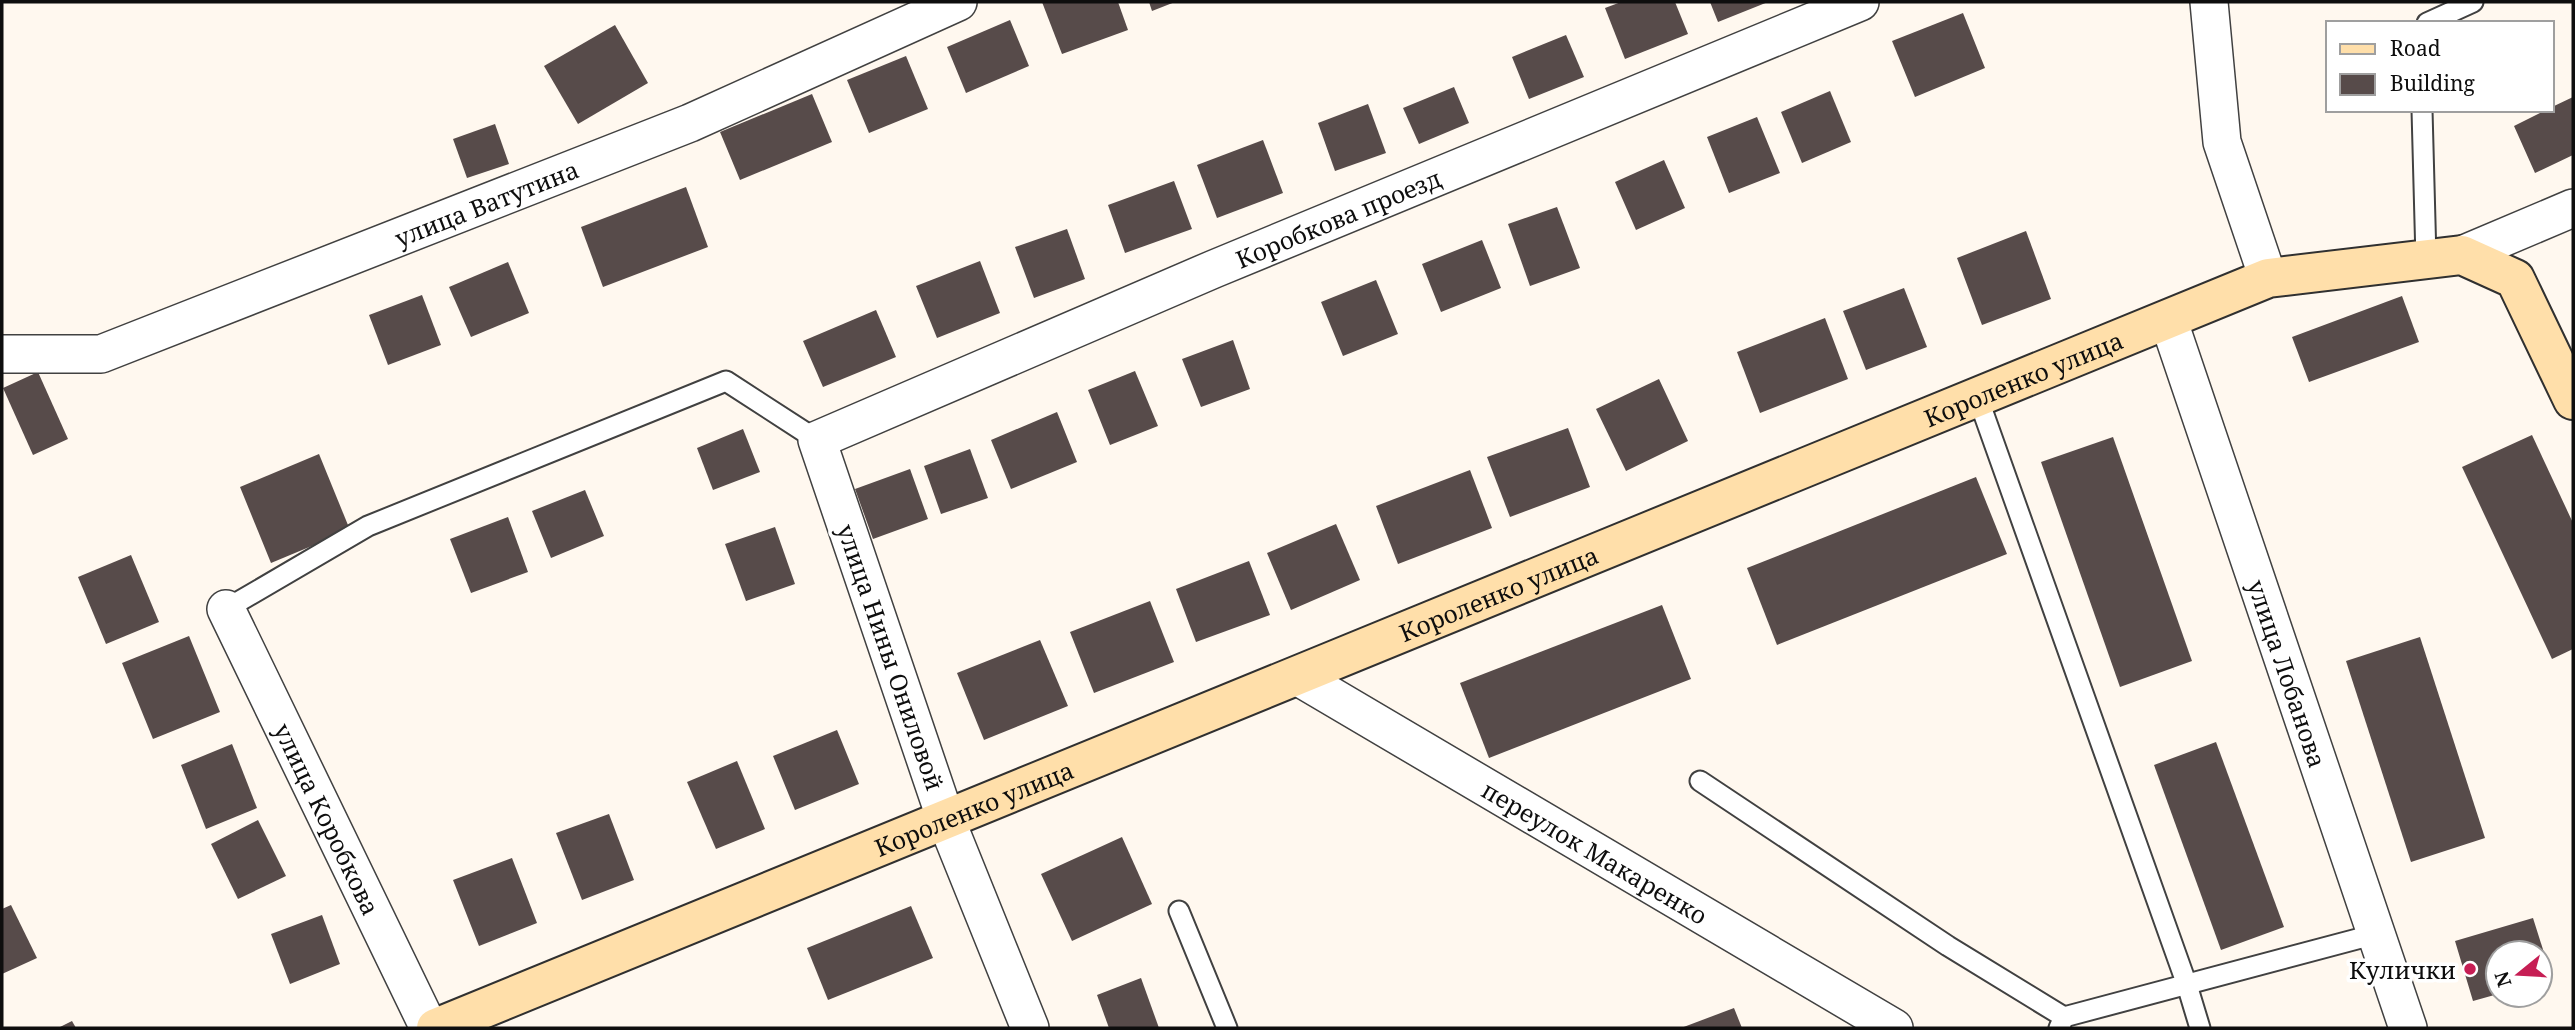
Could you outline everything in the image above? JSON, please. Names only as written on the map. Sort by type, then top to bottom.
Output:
[{"type":"street","name":"улица Ватутина","points":[[2,354],[101,354],[690,123],[958,2]]},
{"type":"street","name":"Коробкова проезд","points":[[817,440],[1226,264],[1860,2]]},
{"type":"street","points":[[2209,2],[2222,142],[2268,278]]},
{"type":"street","name":"Короленко улица","points":[[436,1028],[2268,278],[2444,257],[2573,208]]},
{"type":"street","points":[[2444,257],[2515,279],[2573,400]]},
{"type":"street","name":"улица Лобанова","points":[[2168,319],[2408,1028]]},
{"type":"street","name":"улица Нины Ониловой","points":[[817,440],[946,820],[1030,1028]]},
{"type":"street","name":"улица Коробкова","points":[[226,609],[429,1028]]},
{"type":"street","name":"переулок Макаренко","points":[[1297,676],[1891,1028]]},
{"type":"lane","points":[[2431,21],[2473,2]]},
{"type":"lane","points":[[2423,112],[2444,257]]},
{"type":"lane","points":[[226,609],[368,526],[726,381],[817,440]]},
{"type":"lane","points":[[1978,397],[2200,1028]]},
{"type":"lane","points":[[1700,781],[2061,1023],[2187,985],[2376,934]]},
{"type":"lane","points":[[1179,911],[1227,1028]]},
{"type":"building","points":[[1042,2],[1118,2],[1128,30],[1062,54]]},
{"type":"building","points":[[1149,2],[1175,2],[1152,11]]},
{"type":"building","points":[[1621,2],[1675,2],[1688,34],[1625,59],[1605,8]]},
{"type":"building","points":[[1710,2],[1768,2],[1718,22]]},
{"type":"building","points":[[1963,13],[1985,68],[1915,97],[1892,41]]},
{"type":"building","points":[[1010,20],[1029,66],[966,93],[947,47]]},
{"type":"building","points":[[615,25],[648,83],[578,124],[544,66]]},
{"type":"building","points":[[1566,35],[1584,77],[1529,99],[1512,57]]},
{"type":"building","points":[[906,56],[928,109],[869,133],[847,80]]},
{"type":"building","points":[[1454,87],[1469,123],[1419,144],[1403,108]]},
{"type":"building","points":[[1830,91],[1851,142],[1802,163],[1781,112]]},
{"type":"building","points":[[812,94],[832,142],[740,180],[720,132]]},
{"type":"building","points":[[2573,97],[2573,155],[2535,173],[2514,126],[2542,112],[2554,112],[2554,106]]},
{"type":"building","points":[[1368,104],[1386,153],[1335,171],[1318,123]]},
{"type":"building","points":[[1757,117],[1780,173],[1729,193],[1707,137]]},
{"type":"building","points":[[495,124],[509,164],[467,178],[453,139]]},
{"type":"building","points":[[1263,140],[1283,193],[1217,218],[1197,165]]},
{"type":"building","points":[[1664,160],[1685,208],[1636,230],[1615,182]]},
{"type":"building","points":[[1174,181],[1192,229],[1125,253],[1108,205]]},
{"type":"building","points":[[686,187],[708,247],[603,287],[581,227]]},
{"type":"building","points":[[1557,207],[1580,268],[1530,286],[1508,224]]},
{"type":"building","points":[[1067,229],[1085,279],[1034,298],[1015,247]]},
{"type":"building","points":[[2026,231],[2051,299],[1982,325],[1957,258]]},
{"type":"building","points":[[1482,240],[1501,288],[1441,312],[1422,264]]},
{"type":"building","points":[[980,261],[1000,313],[937,338],[916,286]]},
{"type":"building","points":[[508,262],[529,313],[471,337],[449,287]]},
{"type":"building","points":[[1376,280],[1398,334],[1343,356],[1321,302]]},
{"type":"building","points":[[1904,288],[1927,347],[1866,370],[1843,311]]},
{"type":"building","points":[[422,295],[441,345],[388,365],[369,315]]},
{"type":"building","points":[[2402,296],[2419,342],[2309,382],[2292,337]]},
{"type":"building","points":[[876,310],[896,357],[823,387],[803,341]]},
{"type":"building","points":[[1825,318],[1848,379],[1760,413],[1737,352]]},
{"type":"building","points":[[1233,340],[1250,389],[1201,407],[1182,359]]},
{"type":"building","points":[[1135,371],[1158,426],[1110,445],[1088,390]]},
{"type":"building","points":[[38,372],[68,439],[33,455],[3,388]]},
{"type":"building","points":[[1659,379],[1688,441],[1626,471],[1596,409]]},
{"type":"building","points":[[1057,412],[1077,462],[1011,489],[991,440]]},
{"type":"building","points":[[1568,428],[1590,487],[1510,517],[1487,457]]},
{"type":"building","points":[[743,429],[760,472],[713,490],[697,448]]},
{"type":"building","points":[[2532,435],[2573,523],[2573,649],[2552,659],[2462,467]]},
{"type":"building","points":[[2113,437],[2192,661],[2120,687],[2041,462]]},
{"type":"building","points":[[970,449],[988,498],[941,514],[924,466]]},
{"type":"building","points":[[319,454],[350,530],[271,563],[240,487]]},
{"type":"building","points":[[910,469],[928,519],[873,539],[855,489]]},
{"type":"building","points":[[1470,470],[1492,528],[1398,564],[1376,506]]},
{"type":"building","points":[[1976,477],[2007,554],[1777,645],[1747,568]]},
{"type":"building","points":[[585,490],[604,536],[551,558],[532,511]]},
{"type":"building","points":[[508,517],[528,572],[471,593],[450,539]]},
{"type":"building","points":[[1336,524],[1360,580],[1291,610],[1267,553]]},
{"type":"building","points":[[775,527],[795,584],[746,601],[725,544]]},
{"type":"building","points":[[131,555],[159,622],[106,644],[78,577]]},
{"type":"building","points":[[1249,561],[1270,615],[1196,642],[1176,589]]},
{"type":"building","points":[[1150,601],[1174,662],[1094,693],[1070,632]]},
{"type":"building","points":[[1662,605],[1691,679],[1489,758],[1460,683]]},
{"type":"building","points":[[189,636],[220,712],[153,739],[122,663]]},
{"type":"building","points":[[2420,637],[2485,838],[2411,862],[2346,661]]},
{"type":"building","points":[[1040,640],[1068,706],[984,740],[957,673]]},
{"type":"building","points":[[837,730],[859,784],[795,810],[773,756]]},
{"type":"building","points":[[2216,742],[2284,927],[2221,950],[2154,765]]},
{"type":"building","points":[[232,744],[257,808],[206,829],[181,765]]},
{"type":"building","points":[[737,761],[765,829],[716,849],[687,782]]},
{"type":"building","points":[[609,814],[634,880],[582,900],[556,833]]},
{"type":"building","points":[[258,820],[286,876],[238,899],[211,844]]},
{"type":"building","points":[[1122,837],[1152,904],[1072,941],[1041,874]]},
{"type":"building","points":[[512,858],[537,923],[479,946],[453,880]]},
{"type":"building","points":[[11,905],[37,958],[2,974],[2,909]]},
{"type":"building","points":[[911,906],[933,958],[828,1000],[807,948]]},
{"type":"building","points":[[322,915],[340,964],[290,984],[271,934]]},
{"type":"building","points":[[2533,918],[2540,939],[2484,939],[2484,998],[2473,1001],[2455,941]]},
{"type":"building","points":[[1141,978],[1159,1028],[1109,1028],[1097,995]]},
{"type":"building","points":[[1734,1008],[1742,1028],[1681,1028]]},
{"type":"building","points":[[72,1021],[76,1028],[58,1028]]},
{"type":"place","name":"Кулички","points":[[2470,969]]}]
